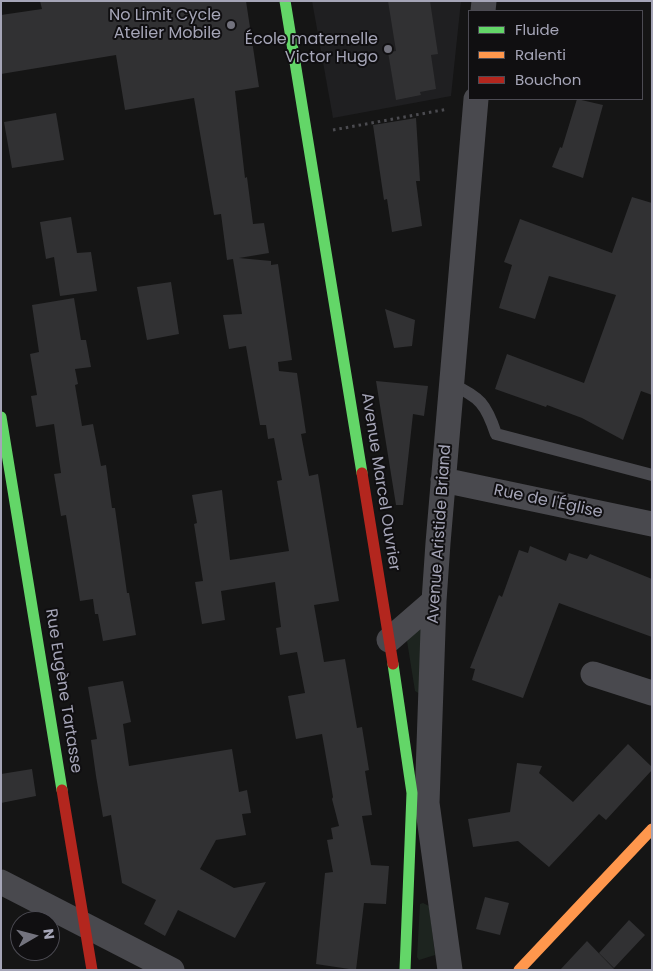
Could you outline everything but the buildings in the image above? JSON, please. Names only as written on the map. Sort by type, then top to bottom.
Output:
[{"type":"street","name":"Avenue Marcel Ouvrier","points":[[285,1],[389,640],[412,793],[405,970]]},
{"type":"street","name":"Avenue Aristide Briand","points":[[450,970],[427,802],[434,601],[476,101]]},
{"type":"street","name":"Rue Eugène Tartasse","points":[[1,417],[92,970]]},
{"type":"street","name":"Rue de l'Église","points":[[444,480],[652,524]]},
{"type":"street","points":[[389,640],[434,601]]},
{"type":"street","points":[[593,674],[652,693]]},
{"type":"street","points":[[519,970],[652,829]]},
{"type":"street","points":[[1,882],[172,970]]},
{"type":"lane","points":[[451,384],[469,392],[482,403],[490,417],[496,434],[652,475]]},
{"type":"path","points":[[306,135],[476,101]]},
{"type":"shaded area","name":"École maternelle Victor Hugo","points":[[312,1],[461,1],[451,96],[333,118]]},
{"type":"shaded area","points":[[429,628],[420,694],[415,691],[407,641],[415,629]]},
{"type":"shaded area","points":[[423,903],[429,906],[435,955],[419,960],[417,957],[420,904]]},
{"type":"traffic: fast","points":[[285,1],[362,473]]},
{"type":"traffic: fast","points":[[1,417],[62,790]]},
{"type":"traffic: fast","points":[[393,664],[412,793],[405,970]]},
{"type":"traffic: slow","points":[[519,970],[652,829]]},
{"type":"traffic: jam","points":[[362,473],[393,664]]},
{"type":"traffic: jam","points":[[62,790],[92,970]]},
{"type":"place","name":"No Limit Cycle Atelier Mobile","points":[[231,25]]},
{"type":"place","name":"École maternelle Victor Hugo","points":[[388,49]]}]
